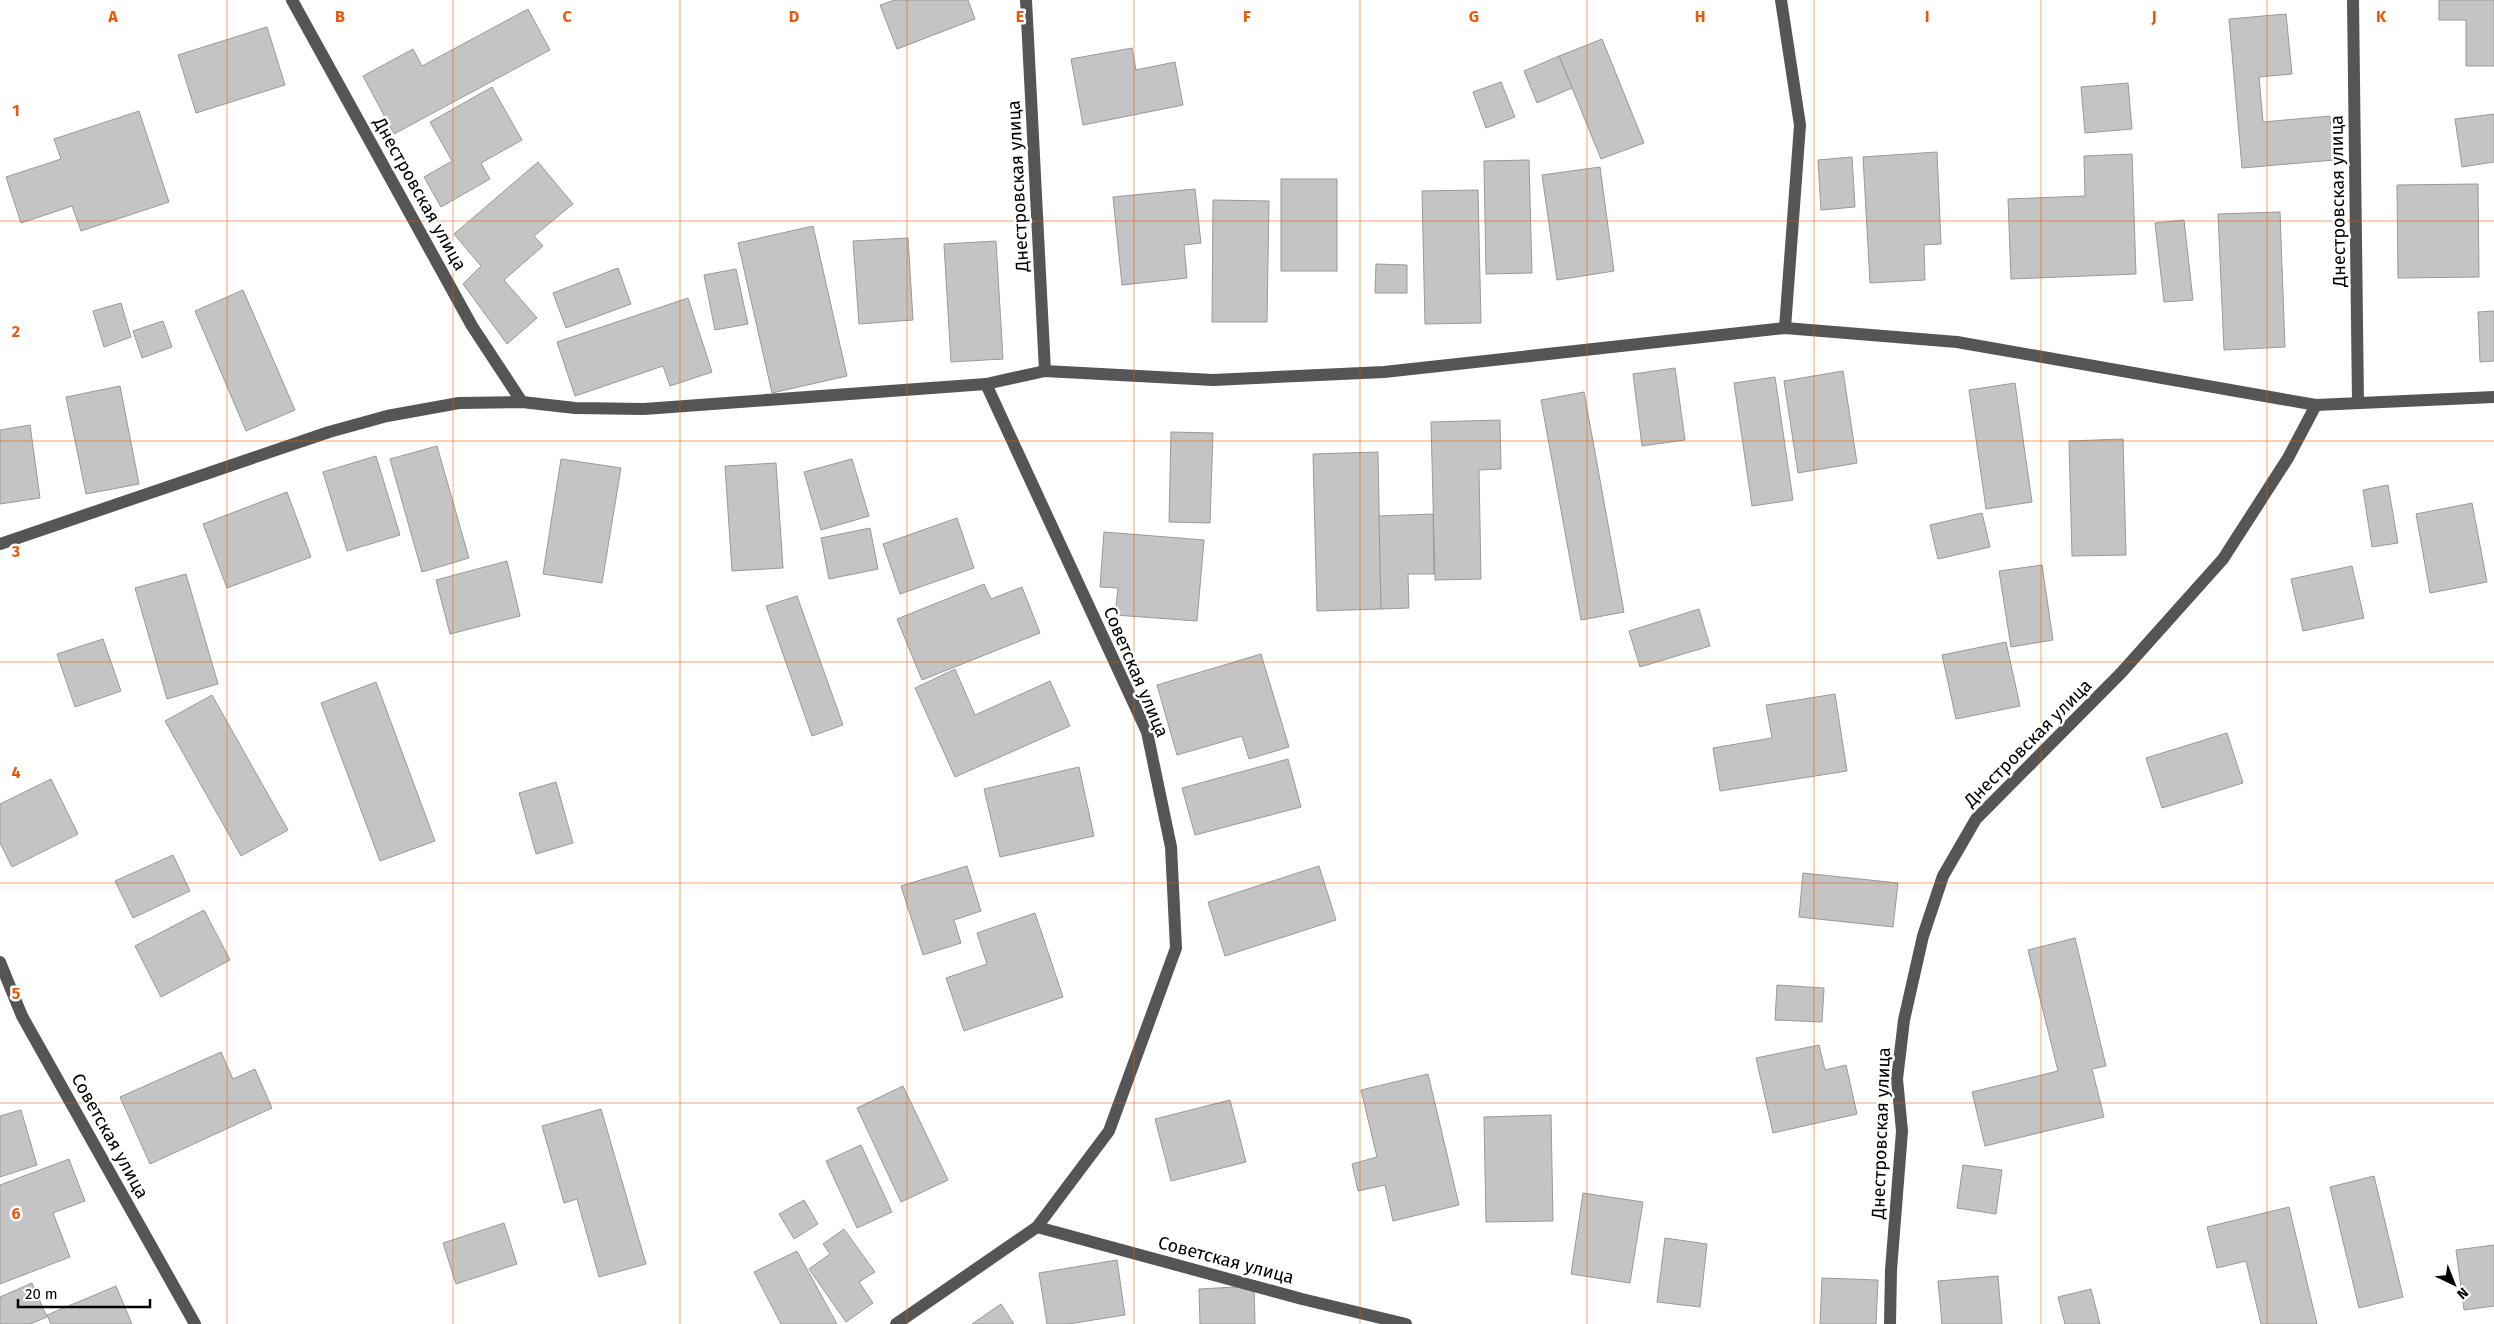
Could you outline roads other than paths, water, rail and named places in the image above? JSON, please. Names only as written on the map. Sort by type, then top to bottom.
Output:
[{"type":"street","name":"Днестровская улица","points":[[292,0],[472,326],[522,402]]},
{"type":"street","name":"Днестровская улица","points":[[1026,0],[1045,371]]},
{"type":"street","points":[[1781,0],[1800,125],[1784,328]]},
{"type":"street","name":"Днестровская улица","points":[[2353,0],[2358,402]]},
{"type":"street","points":[[0,544],[329,432],[387,416],[459,403],[522,402],[575,408],[644,409],[986,384],[1045,371],[1213,380],[1384,372],[1784,328],[1957,342],[2316,405],[2494,396]]},
{"type":"street","name":"Советская улица","points":[[896,1324],[1037,1227],[1109,1131],[1176,948],[1171,848],[1147,732],[986,384]]},
{"type":"street","name":"Днестровская улица","points":[[1890,1324],[1891,1270],[1902,1131],[1897,1080],[1904,1020],[1923,936],[1943,876],[1976,818],[2121,673],[2223,559],[2288,458],[2316,405]]},
{"type":"street","name":"Советская улица","points":[[0,962],[22,1016],[195,1324]]},
{"type":"street","name":"Советская улица","points":[[1037,1227],[1302,1299],[1406,1324]]}]
